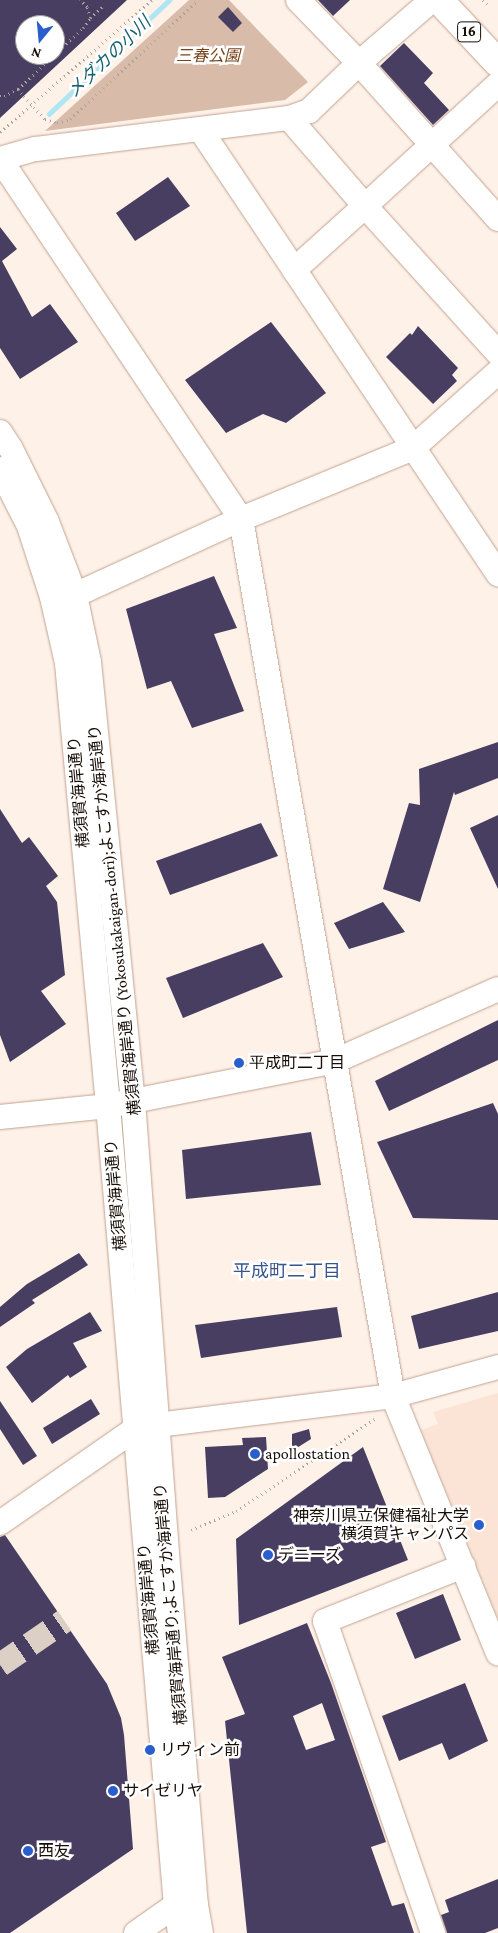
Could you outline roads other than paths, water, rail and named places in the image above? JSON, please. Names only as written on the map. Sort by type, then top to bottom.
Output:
[{"type":"highway","name":"16","points":[[439,0],[498,63]]},
{"type":"highway","name":"16","points":[[464,0],[498,36]]},
{"type":"street","points":[[298,0],[359,63],[498,219]]},
{"type":"street","points":[[432,0],[359,63],[309,111],[290,118],[36,149],[0,159],[241,520],[394,1401],[498,1653]]},
{"type":"street","points":[[294,270],[498,84]]},
{"type":"street","points":[[290,118],[365,206],[498,352]]},
{"type":"street","points":[[200,129],[498,574]]},
{"type":"street","points":[[74,595],[241,520],[413,448],[498,372]]},
{"type":"street","name":"横須賀海岸通り (Yokosukakaigan-dori);よこすか海岸通り","points":[[0,432],[11,449],[47,522],[74,595],[89,662],[133,1101],[146,1428]]},
{"type":"street","name":"横須賀海岸通り","points":[[0,470],[29,526],[52,596],[67,663],[108,1106],[146,1428],[176,1905],[180,1933]]},
{"type":"street","points":[[0,1117],[108,1106],[335,1061],[498,989]]},
{"type":"street","points":[[0,1523],[146,1428],[394,1401],[498,1367]]},
{"type":"street","name":"横須賀海岸通り;よこすか海岸通り","points":[[146,1428],[196,1905],[201,1933]]},
{"type":"street","points":[[433,1933],[326,1621],[463,1566]]},
{"type":"street","points":[[136,1933],[176,1905]]},
{"type":"waterway","name":"メダカの小川","points":[[49,114],[169,0]]},
{"type":"tunnel","points":[[0,1665],[64,1621]]},
{"type":"place","name":"平成町二丁目","points":[[239,1063]]},
{"type":"place","name":"apollostation","points":[[255,1454]]},
{"type":"place","name":"神奈川県立保健福祉大学 横須賀キャンパス","points":[[479,1525]]},
{"type":"place","name":"デニーズ","points":[[268,1555]]},
{"type":"place","name":"リヴィン前","points":[[150,1750]]},
{"type":"place","name":"サイゼリヤ","points":[[113,1791]]},
{"type":"place","name":"西友","points":[[28,1851]]},
{"type":"district","name":"平成町二丁目","points":[[287,1271]]},
{"type":"park label","name":"三春公園","points":[[208,56]]}]
